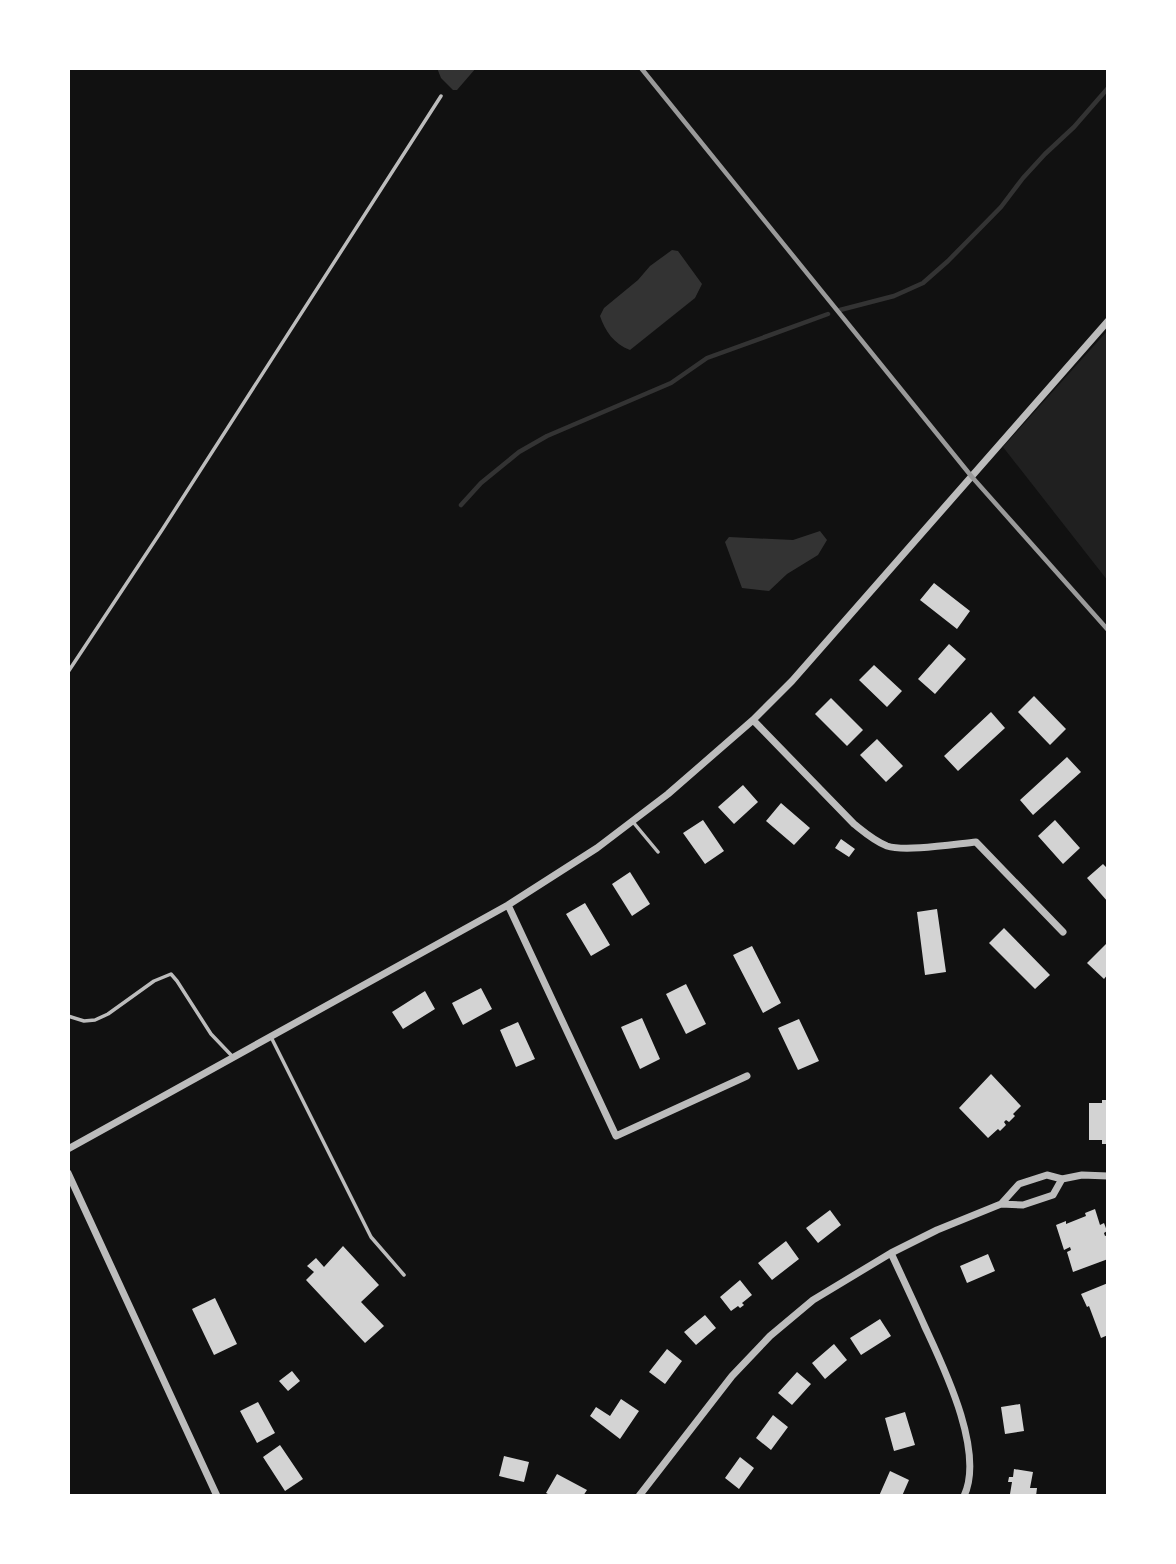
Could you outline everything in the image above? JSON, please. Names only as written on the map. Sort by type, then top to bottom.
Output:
[{"type":"street","points":[[68,1149],[508,905],[633,822],[752,720],[827,643],[1108,321]]},
{"type":"street","points":[[752,720],[872,839],[889,847],[915,848],[976,842],[1063,932]]},
{"type":"street","points":[[508,905],[616,1136],[747,1076]]},
{"type":"street","points":[[68,1173],[217,1496]]},
{"type":"street","points":[[1001,1204],[1019,1184],[1047,1175],[1062,1179],[1082,1175],[1108,1175]]},
{"type":"street","points":[[639,1496],[732,1376],[770,1336],[813,1300],[891,1253],[937,1230],[1001,1204],[1023,1205],[1053,1195],[1062,1179]]},
{"type":"street","points":[[891,1253],[953,1388],[968,1441],[970,1484],[964,1496]]},
{"type":"lane","points":[[68,672],[441,96]]},
{"type":"lane","points":[[633,822],[658,852]]},
{"type":"lane","points":[[68,1016],[84,1021],[95,1020],[108,1014],[154,981],[170,974],[211,1034],[234,1057]]},
{"type":"lane","points":[[271,1037],[371,1237],[404,1275]]},
{"type":"shaded area","points":[[437,68],[476,68],[457,90],[453,90],[441,78]]},
{"type":"shaded area","points":[[672,250],[678,251],[702,284],[695,298],[630,350],[611,336],[600,316],[604,308],[638,280],[650,266]]},
{"type":"shaded area","points":[[1108,330],[1108,581],[1003,447]]},
{"type":"shaded area","points":[[820,531],[827,540],[818,555],[787,574],[769,591],[742,588],[725,542],[729,537],[793,540]]},
{"type":"building","points":[[934,583],[970,611],[957,629],[920,600]]},
{"type":"building","points":[[949,644],[966,659],[935,694],[918,679]]},
{"type":"building","points":[[874,665],[902,691],[887,707],[859,680]]},
{"type":"building","points":[[1034,696],[1066,729],[1050,745],[1018,712]]},
{"type":"building","points":[[831,698],[863,730],[847,746],[815,714]]},
{"type":"building","points":[[991,712],[1005,728],[958,771],[944,756]]},
{"type":"building","points":[[877,739],[903,766],[886,782],[860,755]]},
{"type":"building","points":[[1067,757],[1081,772],[1033,815],[1020,800]]},
{"type":"building","points":[[743,785],[758,802],[734,824],[718,807]]},
{"type":"building","points":[[781,803],[810,828],[794,845],[766,821]]},
{"type":"building","points":[[703,820],[724,851],[705,864],[683,833]]},
{"type":"building","points":[[1055,820],[1080,848],[1063,864],[1038,836]]},
{"type":"building","points":[[841,839],[855,849],[849,857],[835,848]]},
{"type":"building","points":[[1103,864],[1108,869],[1108,902],[1087,878]]},
{"type":"building","points":[[630,872],[650,904],[632,916],[612,884]]},
{"type":"building","points":[[585,903],[610,945],[591,956],[566,914]]},
{"type":"building","points":[[937,909],[946,972],[925,975],[917,912]]},
{"type":"building","points":[[1004,928],[1050,975],[1035,989],[989,943]]},
{"type":"building","points":[[1108,942],[1108,974],[1104,979],[1087,963]]},
{"type":"building","points":[[752,946],[781,1003],[763,1013],[733,955]]},
{"type":"building","points":[[686,984],[706,1024],[686,1034],[666,994]]},
{"type":"building","points":[[481,988],[492,1009],[463,1025],[452,1003]]},
{"type":"building","points":[[425,991],[435,1009],[403,1029],[392,1012]]},
{"type":"building","points":[[642,1018],[660,1059],[640,1069],[621,1027]]},
{"type":"building","points":[[799,1019],[819,1061],[798,1070],[778,1028]]},
{"type":"building","points":[[518,1022],[535,1059],[516,1067],[500,1030]]},
{"type":"building","points":[[991,1074],[1021,1106],[1009,1122],[1004,1122],[1006,1125],[1000,1131],[998,1129],[988,1138],[959,1108]]},
{"type":"building","points":[[1102,1100],[1108,1100],[1108,1144],[1102,1144],[1102,1140],[1089,1140],[1089,1103],[1102,1103]]},
{"type":"building","points":[[1095,1209],[1100,1225],[1104,1223],[1107,1231],[1104,1233],[1105,1236],[1108,1235],[1108,1259],[1073,1272],[1067,1252],[1071,1250],[1070,1247],[1064,1250],[1056,1225],[1086,1216],[1085,1213]]},
{"type":"building","points":[[830,1210],[841,1225],[818,1243],[806,1228]]},
{"type":"building","points":[[786,1241],[799,1259],[772,1280],[758,1263]]},
{"type":"building","points":[[343,1246],[379,1285],[361,1302],[384,1326],[365,1343],[306,1280],[314,1272],[307,1266],[316,1258],[324,1267]]},
{"type":"building","points":[[988,1254],[995,1271],[967,1283],[960,1266]]},
{"type":"building","points":[[740,1280],[752,1295],[742,1303],[744,1305],[731,1311],[720,1297]]},
{"type":"building","points":[[1108,1283],[1108,1335],[1101,1338],[1089,1306],[1087,1307],[1081,1294]]},
{"type":"building","points":[[215,1298],[237,1344],[214,1355],[192,1309]]},
{"type":"building","points":[[705,1315],[716,1328],[696,1345],[684,1332]]},
{"type":"building","points":[[880,1319],[891,1336],[861,1355],[850,1338]]},
{"type":"building","points":[[834,1344],[847,1360],[825,1379],[812,1363]]},
{"type":"building","points":[[667,1349],[682,1361],[665,1384],[649,1372]]},
{"type":"building","points":[[292,1371],[300,1381],[288,1391],[279,1381]]},
{"type":"building","points":[[797,1372],[811,1384],[792,1405],[778,1393]]},
{"type":"building","points":[[621,1399],[639,1411],[620,1439],[590,1416],[596,1407],[610,1416]]},
{"type":"building","points":[[258,1402],[275,1433],[257,1443],[240,1411]]},
{"type":"building","points":[[1020,1404],[1024,1431],[1005,1434],[1001,1407]]},
{"type":"building","points":[[905,1412],[915,1445],[894,1451],[885,1418]]},
{"type":"building","points":[[773,1415],[788,1427],[771,1450],[756,1438]]},
{"type":"building","points":[[280,1445],[303,1479],[285,1491],[263,1457]]},
{"type":"building","points":[[504,1456],[529,1462],[524,1482],[499,1476]]},
{"type":"building","points":[[740,1457],[754,1468],[739,1489],[725,1478]]},
{"type":"building","points":[[1014,1469],[1033,1472],[1030,1488],[1037,1488],[1036,1496],[1010,1494],[1012,1482],[1008,1482],[1009,1477],[1013,1477]]},
{"type":"building","points":[[890,1471],[909,1480],[902,1496],[879,1496]]},
{"type":"building","points":[[557,1474],[587,1490],[583,1496],[552,1496],[546,1493]]},
{"type":"waterway","points":[[840,310],[894,296],[923,283],[1001,207],[1023,178],[1108,88]]},
{"type":"waterway","points":[[461,505],[481,483],[519,452],[547,436],[671,383],[707,358],[828,314]]},
{"type":"railway","points":[[641,68],[972,477],[1108,630]]}]
